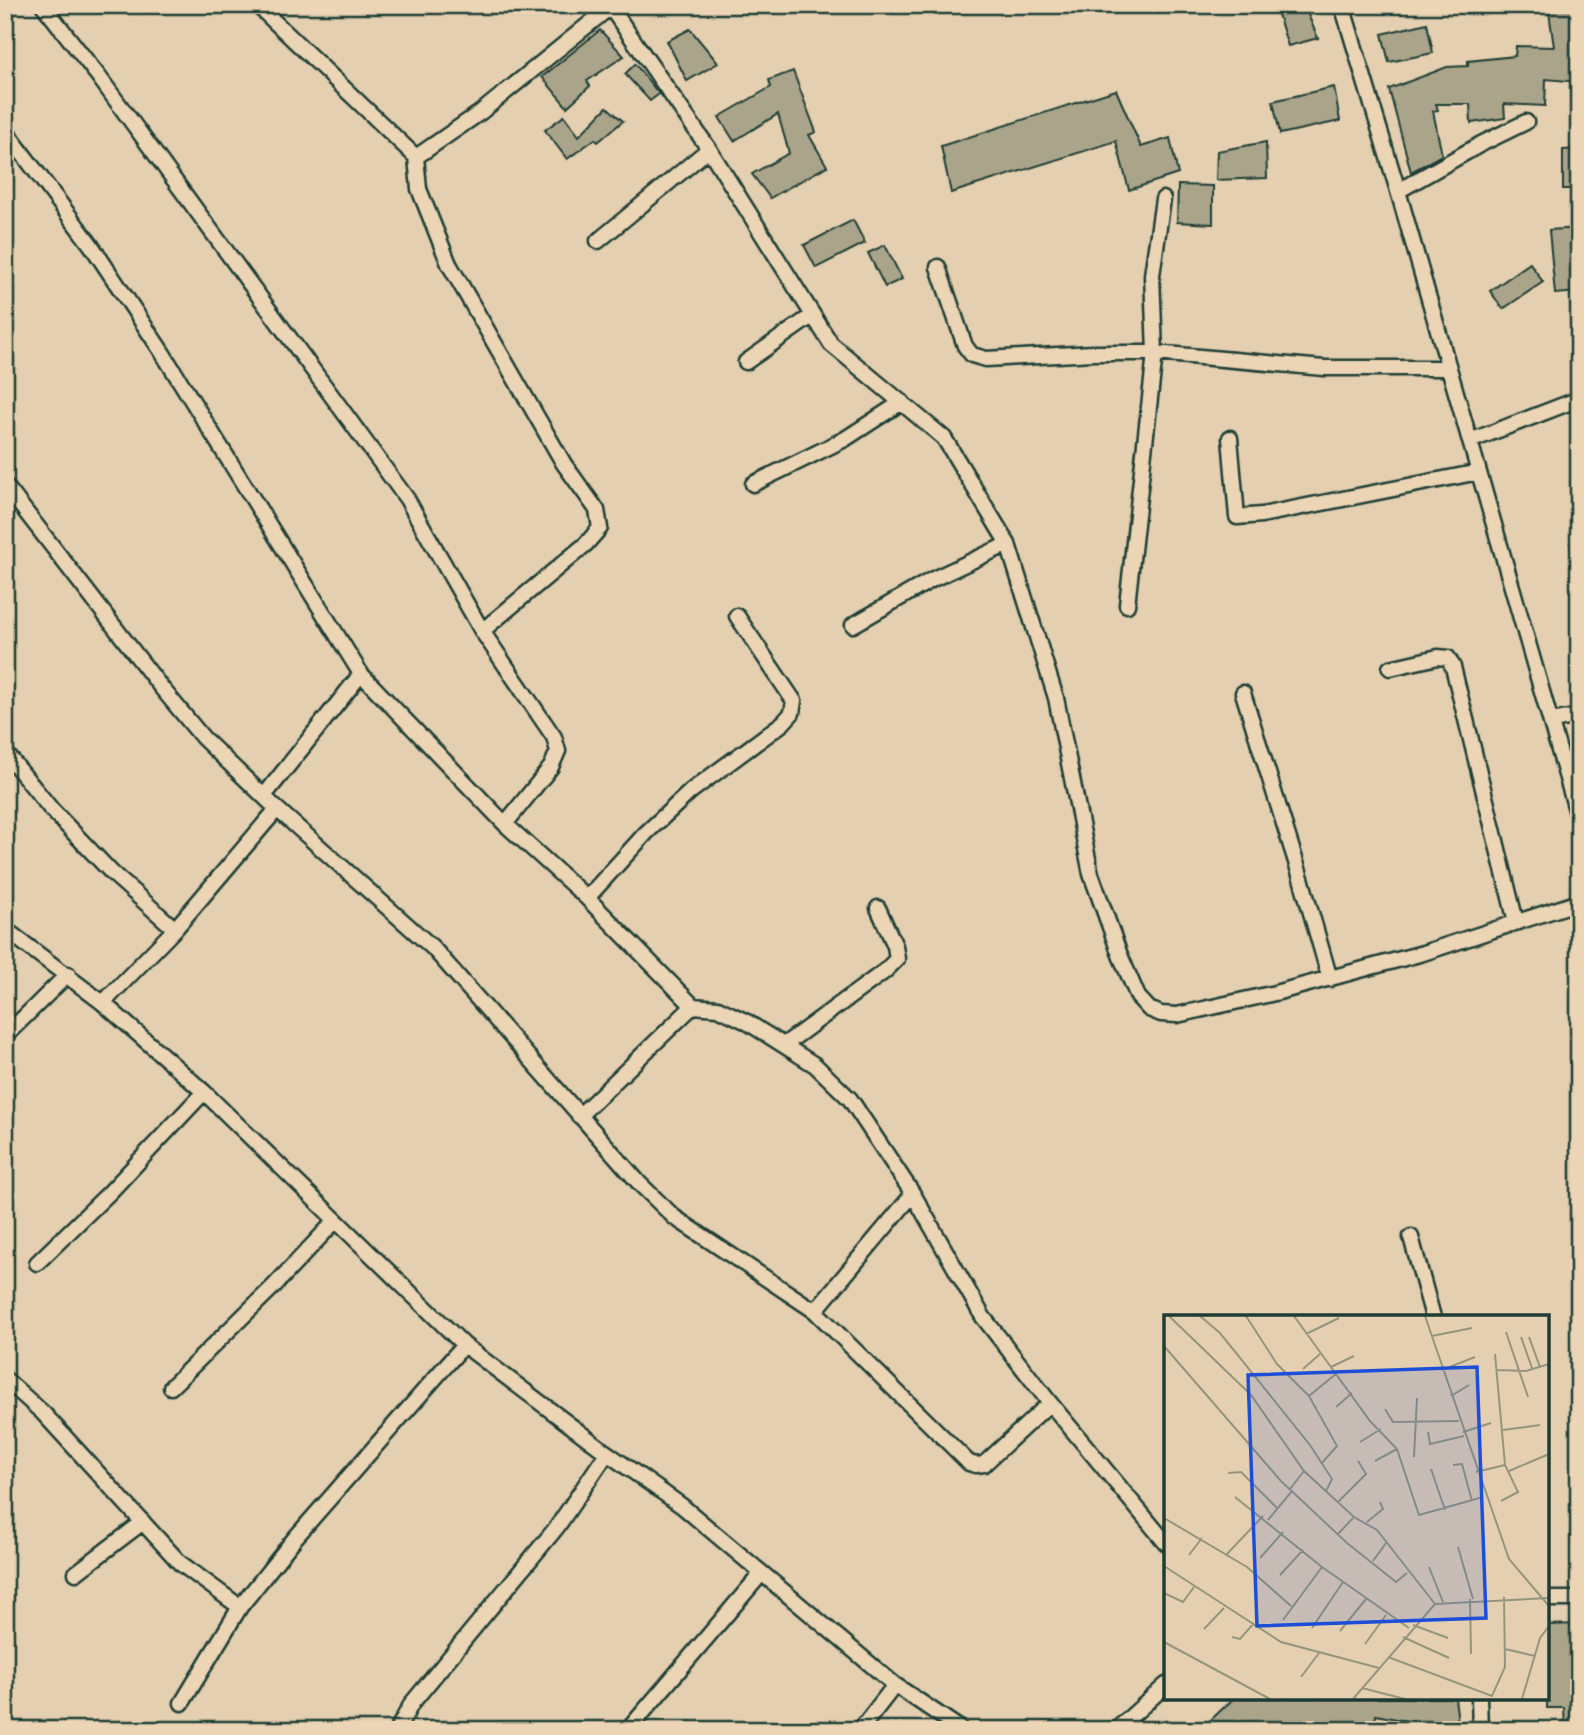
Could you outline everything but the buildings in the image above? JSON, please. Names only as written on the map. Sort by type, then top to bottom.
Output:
[{"type":"street","points":[[43,5],[99,77],[407,499],[482,631],[554,737],[558,751],[551,766],[505,824]]},
{"type":"street","points":[[257,5],[416,157],[419,189],[449,264],[564,464],[597,510],[600,528],[586,544],[482,631]]},
{"type":"street","points":[[416,157],[481,112],[610,6],[709,149],[831,344],[944,438],[1008,544],[1056,698],[1091,874],[1138,997],[1149,1009],[1161,1014],[1177,1015],[1330,979],[1423,954],[1579,902]]},
{"type":"street","points":[[1344,6],[1579,820]]},
{"type":"street","points":[[1398,191],[1526,122]]},
{"type":"street","points":[[5,130],[91,245],[155,342],[361,674],[505,824],[587,898],[693,1006],[718,1008],[747,1022],[816,1065],[850,1099],[913,1194],[983,1317],[1164,1541]]},
{"type":"street","points":[[598,241],[709,149]]},
{"type":"street","points":[[1126,605],[1155,354],[1152,275],[1163,199]]},
{"type":"street","points":[[938,267],[965,346],[972,355],[986,359],[1093,353],[1155,354],[1324,368],[1448,368]]},
{"type":"street","points":[[746,362],[813,315]]},
{"type":"street","points":[[1470,440],[1579,399]]},
{"type":"street","points":[[753,484],[845,439],[902,402]]},
{"type":"street","points":[[1230,438],[1237,517],[1262,515],[1479,472]]},
{"type":"street","points":[[5,485],[203,738],[277,809],[433,947],[579,1116],[640,1184],[674,1217],[815,1311],[970,1463],[984,1464],[1050,1403]]},
{"type":"street","points":[[853,625],[933,579],[1008,544]]},
{"type":"street","points":[[587,898],[646,833],[691,791],[783,723],[792,713],[794,701],[737,616]]},
{"type":"street","points":[[1390,668],[1438,657],[1448,658],[1453,667],[1516,922]]},
{"type":"street","points":[[264,796],[361,674]]},
{"type":"street","points":[[1243,694],[1330,979]]},
{"type":"street","points":[[1552,721],[1579,716]]},
{"type":"street","points":[[5,752],[51,810],[94,855],[175,929]]},
{"type":"street","points":[[103,1003],[175,929],[277,809]]},
{"type":"street","points":[[784,1045],[885,971],[897,959],[895,946],[878,908]]},
{"type":"street","points":[[5,929],[68,974],[204,1093],[464,1345],[682,1506],[895,1685],[962,1730]]},
{"type":"street","points":[[5,1035],[68,974]]},
{"type":"street","points":[[579,1116],[693,1006]]},
{"type":"street","points":[[37,1263],[110,1192],[204,1093]]},
{"type":"street","points":[[815,1311],[913,1194]]},
{"type":"street","points":[[171,1387],[274,1286],[336,1220]]},
{"type":"street","points":[[1411,1237],[1432,1315]]},
{"type":"street","points":[[182,1703],[240,1607],[295,1538],[464,1345]]},
{"type":"street","points":[[5,1379],[43,1413],[180,1563],[240,1607]]},
{"type":"street","points":[[397,1730],[420,1693],[557,1527],[607,1453]]},
{"type":"street","points":[[76,1573],[143,1522]]},
{"type":"street","points":[[628,1730],[761,1574]]},
{"type":"street","points":[[1549,1599],[1579,1599]]},
{"type":"street","points":[[860,1730],[895,1685]]},
{"type":"street","points":[[1116,1730],[1164,1687]]},
{"type":"street","points":[[1479,1700],[1480,1730]]}]
